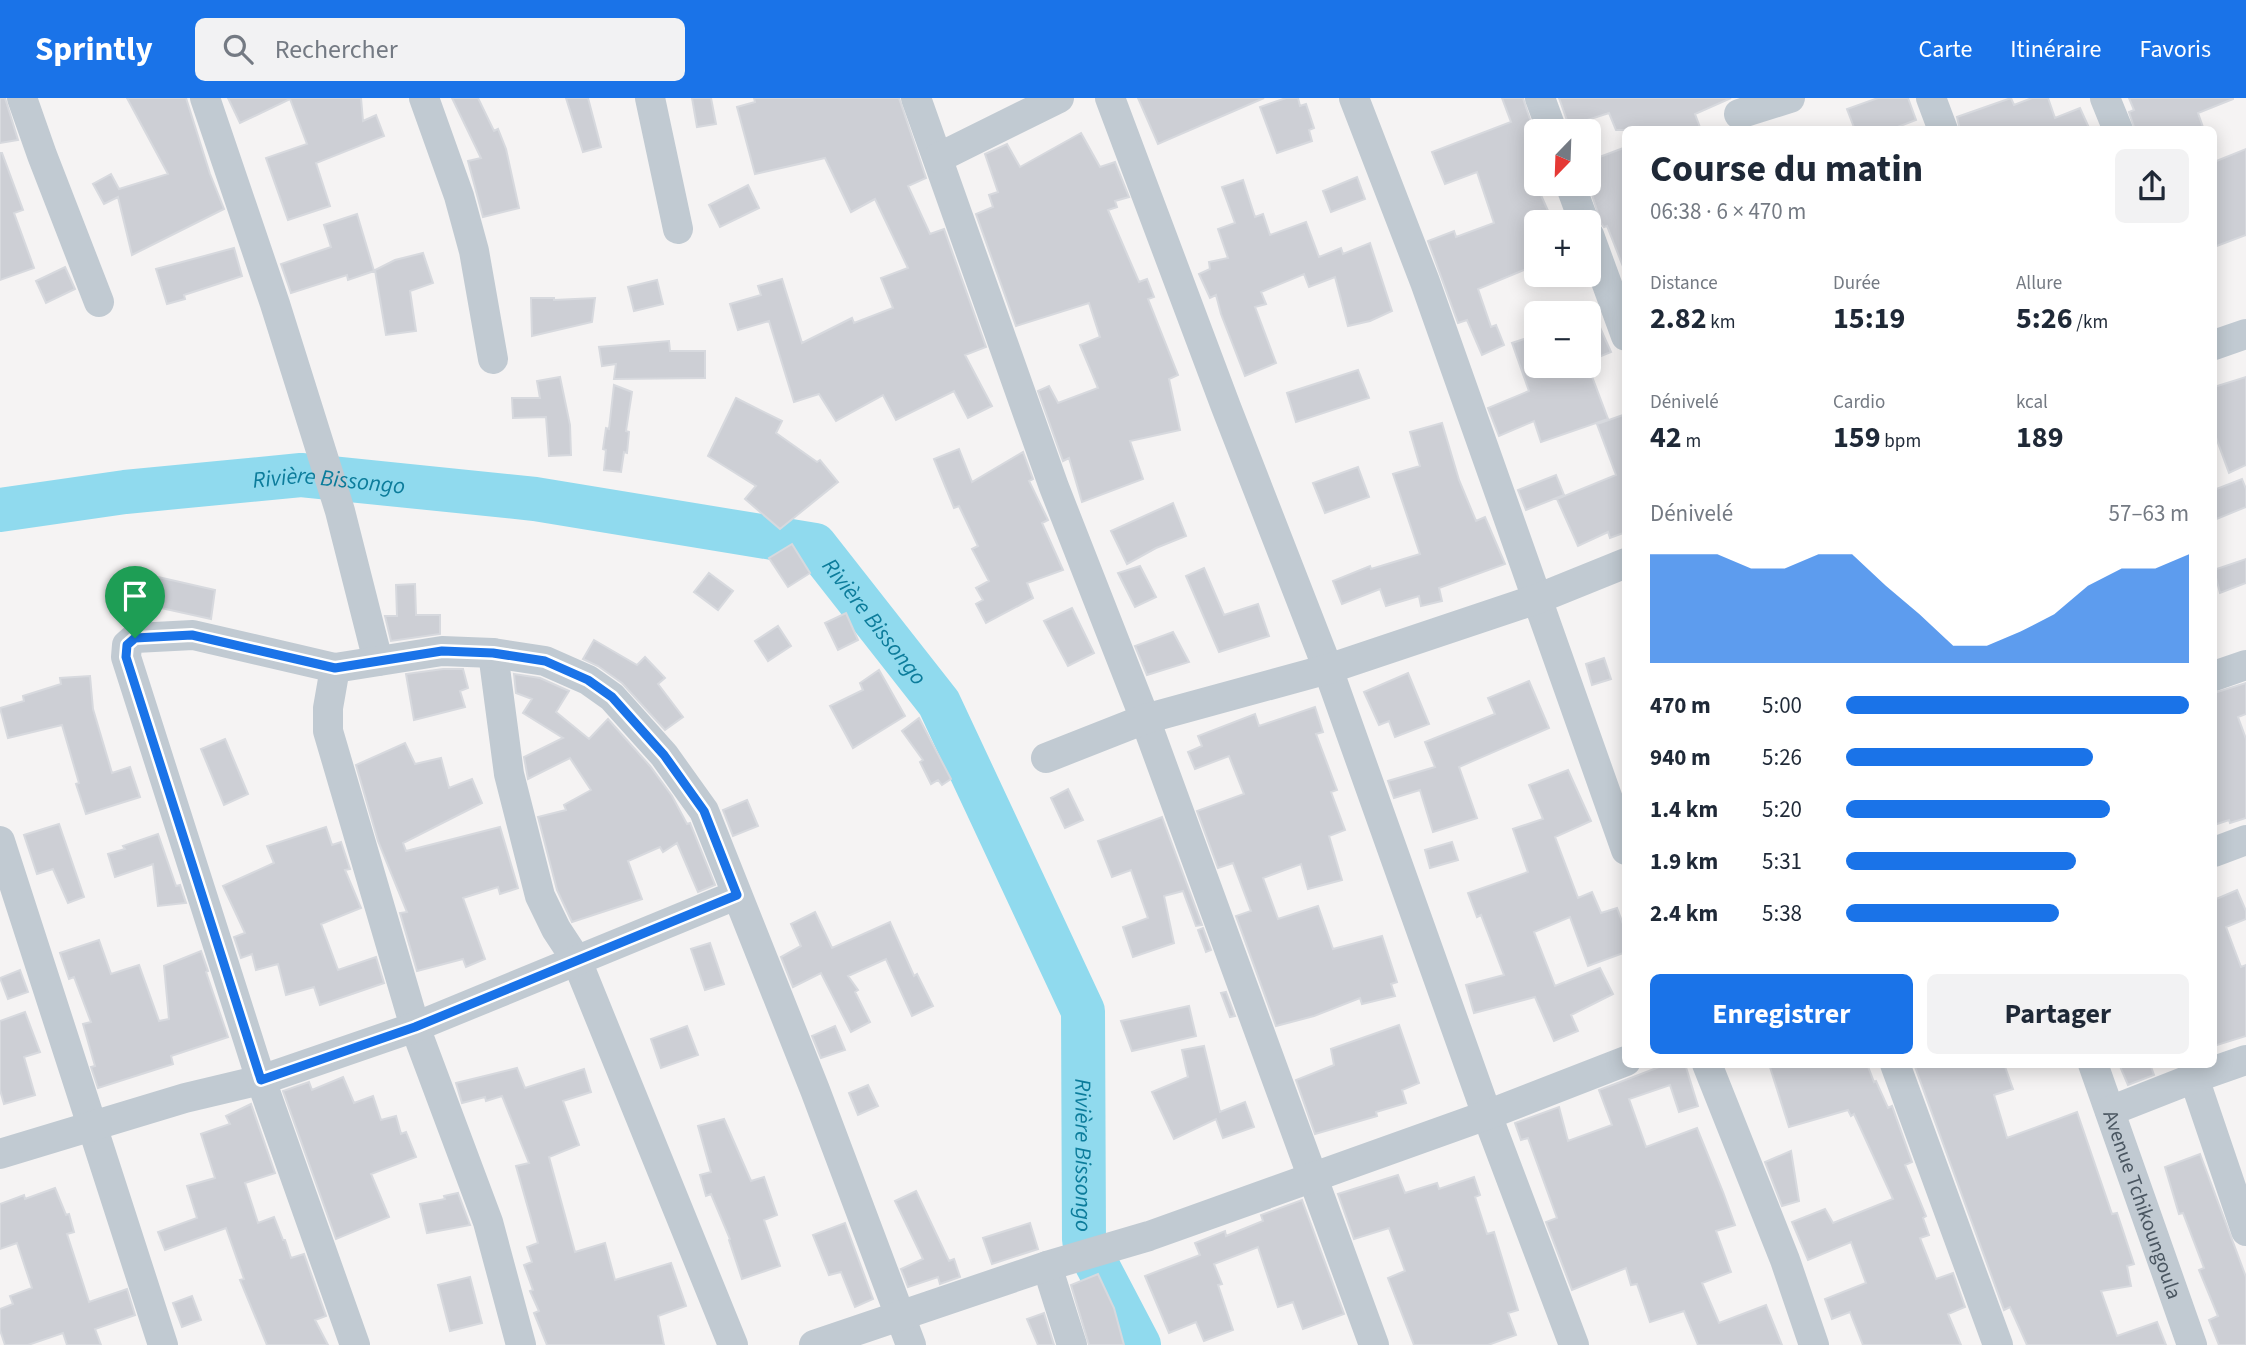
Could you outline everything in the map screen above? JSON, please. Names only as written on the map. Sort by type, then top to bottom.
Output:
[{"type":"street","points":[[22,98],[99,302]]},
{"type":"street","points":[[205,98],[275,303],[340,511],[378,661]]},
{"type":"street","points":[[425,98],[459,197],[474,251],[493,359]]},
{"type":"street","points":[[650,98],[678,229]]},
{"type":"street","points":[[916,98],[1054,486],[1145,719],[1374,1345]]},
{"type":"street","points":[[938,158],[1059,98]]},
{"type":"street","points":[[1110,98],[1328,669],[1487,1115],[1574,1345]]},
{"type":"street","points":[[1354,98],[1425,282],[1622,839]]},
{"type":"street","points":[[1540,98],[1548,119]]},
{"type":"street","points":[[1739,114],[1790,98]]},
{"type":"street","points":[[1931,98],[1941,126]]},
{"type":"street","points":[[2105,98],[2116,126]]},
{"type":"street","points":[[1601,268],[1622,325]]},
{"type":"street","points":[[2217,344],[2246,334]]},
{"type":"street","points":[[1046,758],[1145,719],[1328,669],[1537,599],[1622,565]]},
{"type":"street","points":[[355,1345],[261,1080],[126,657],[127,645],[135,638],[192,635],[335,668],[442,651],[493,653],[545,661],[588,680],[612,697],[664,755],[704,811],[815,1090],[911,1345]]},
{"type":"street","points":[[493,653],[509,774],[540,896],[556,929],[577,961],[733,1345]]},
{"type":"street","points":[[2217,675],[2246,665]]},
{"type":"street","points":[[335,668],[328,708],[328,731],[415,1027],[488,1222],[521,1345]]},
{"type":"street","points":[[0,841],[163,1345]]},
{"type":"street","points":[[2217,851],[2246,841]]},
{"type":"street","points":[[0,1154],[185,1098],[261,1080],[415,1027],[737,895]]},
{"type":"street","points":[[2110,1111],[2246,1060]]},
{"type":"street","points":[[814,1345],[1047,1266],[1149,1237],[1487,1115],[1622,1063]]},
{"type":"street","points":[[1708,1068],[1785,1260],[1814,1345]]},
{"type":"street","points":[[1896,1068],[1998,1345]]},
{"type":"street","name":"Avenue Tchikoungoula","points":[[2094,1068],[2192,1345]]},
{"type":"street","points":[[2194,1078],[2246,1231]]},
{"type":"street","points":[[1047,1266],[1072,1345]]},
{"type":"building","points":[[0,98],[5,98],[18,140],[0,143]]},
{"type":"building","points":[[127,98],[186,98],[224,209],[132,255],[118,197],[104,204],[93,184],[111,174],[119,189],[168,174]]},
{"type":"building","points":[[228,98],[361,98],[363,121],[376,115],[384,136],[316,163],[330,206],[288,220],[266,158],[307,144],[290,99],[240,123]]},
{"type":"building","points":[[452,98],[478,98],[494,131],[498,129],[506,149],[519,208],[483,217],[468,161],[481,158]]},
{"type":"building","points":[[566,98],[588,98],[601,147],[583,152]]},
{"type":"building","points":[[692,98],[711,98],[716,124],[697,127]]},
{"type":"building","points":[[754,98],[899,98],[926,178],[908,186],[930,234],[944,229],[986,347],[965,355],[992,406],[968,418],[954,391],[896,420],[883,395],[836,421],[819,394],[794,402],[769,321],[738,330],[730,304],[761,295],[758,286],[782,279],[802,343],[852,318],[854,323],[893,308],[881,278],[908,268],[875,199],[851,212],[825,158],[755,174],[737,107],[755,102]]},
{"type":"building","points":[[1138,98],[1264,98],[1158,144]]},
{"type":"building","points":[[1286,98],[1298,98],[1300,106],[1306,104],[1314,128],[1309,130],[1312,141],[1277,153],[1260,107]]},
{"type":"building","points":[[1502,98],[1523,98],[1530,119],[1524,119],[1524,196],[1541,196],[1548,210],[1524,210],[1524,270],[1478,289],[1491,327],[1496,325],[1504,345],[1482,355],[1467,320],[1458,323],[1428,241],[1454,231],[1456,237],[1494,223],[1477,172],[1445,184],[1432,152],[1511,122]]},
{"type":"building","points":[[1559,98],[1731,98],[1695,114],[1700,126],[1622,126],[1622,130],[1616,130],[1609,113],[1591,119],[1566,119]]},
{"type":"building","points":[[1878,98],[1908,98],[1916,120],[1900,126],[1853,126],[1847,109]]},
{"type":"building","points":[[2011,98],[2014,105],[2032,98],[2048,98],[2055,118],[2080,108],[2088,126],[1959,126],[1957,117]]},
{"type":"building","points":[[2129,98],[2233,98],[2198,113],[2203,126],[2134,126],[2129,112],[2134,110]]},
{"type":"building","points":[[1081,133],[1100,167],[1115,162],[1129,197],[1115,201],[1117,207],[1108,210],[1139,282],[1147,279],[1154,297],[1148,299],[1178,375],[1169,379],[1180,430],[1130,441],[1143,479],[1082,502],[1069,458],[1063,461],[1038,391],[1049,386],[1058,403],[1098,388],[1080,345],[1100,337],[1089,303],[1016,326],[976,214],[993,207],[989,195],[998,192],[985,154],[1007,144],[1020,167]]},
{"type":"building","points":[[1622,149],[1622,264],[1607,226],[1604,227],[1601,223],[1601,210],[1597,210],[1592,196],[1601,196],[1601,156]]},
{"type":"building","points":[[2246,149],[2246,235],[2217,246],[2217,161]]},
{"type":"building","points":[[0,153],[23,210],[14,213],[34,268],[0,280]]},
{"type":"building","points":[[1357,177],[1365,199],[1331,212],[1323,191]]},
{"type":"building","points":[[1243,180],[1255,217],[1263,214],[1270,235],[1306,222],[1319,257],[1341,248],[1343,254],[1370,243],[1392,311],[1370,321],[1348,326],[1335,277],[1309,287],[1304,274],[1261,292],[1266,304],[1255,307],[1276,363],[1245,376],[1216,295],[1210,298],[1199,274],[1210,269],[1209,262],[1228,258],[1218,229],[1235,223],[1222,187]]},
{"type":"building","points":[[748,185],[759,208],[720,227],[709,205]]},
{"type":"building","points":[[357,214],[374,271],[348,280],[347,275],[291,293],[281,264],[331,247],[324,225]]},
{"type":"building","points":[[234,248],[242,276],[184,295],[185,299],[167,304],[156,269]]},
{"type":"building","points":[[423,253],[433,283],[410,291],[416,331],[386,335],[375,270],[395,260]]},
{"type":"building","points":[[65,267],[75,289],[46,303],[36,281]]},
{"type":"building","points":[[657,280],[663,304],[634,311],[628,287]]},
{"type":"building","points":[[531,298],[595,298],[592,322],[532,336]]},
{"type":"building","points":[[1601,330],[1611,352],[1601,356]]},
{"type":"building","points":[[1524,339],[1524,377],[1512,343]]},
{"type":"building","points":[[669,341],[670,351],[705,351],[705,378],[614,379],[616,364],[602,366],[599,347]]},
{"type":"building","points":[[1358,370],[1369,398],[1296,422],[1287,393]]},
{"type":"building","points":[[560,377],[570,425],[571,455],[549,456],[546,417],[513,418],[512,398],[540,398],[537,381]]},
{"type":"building","points":[[2246,377],[2246,465],[2229,473],[2217,440],[2217,386]]},
{"type":"building","points":[[1524,378],[1593,378],[1608,419],[1541,442],[1534,421],[1499,436],[1488,408],[1529,391]]},
{"type":"building","points":[[614,385],[632,392],[626,431],[629,432],[627,453],[624,452],[621,472],[604,470],[606,450],[603,449],[606,428],[609,429]]},
{"type":"building","points":[[736,398],[782,421],[776,433],[817,462],[820,460],[838,482],[780,529],[745,499],[756,486],[708,456]]},
{"type":"building","points":[[1622,415],[1622,534],[1610,538],[1608,532],[1578,546],[1557,499],[1616,475],[1597,424]]},
{"type":"building","points":[[1442,423],[1459,480],[1476,521],[1485,517],[1505,564],[1439,588],[1442,601],[1421,606],[1419,596],[1386,606],[1380,589],[1342,604],[1333,581],[1370,566],[1371,569],[1420,554],[1393,474],[1420,466],[1410,432]]},
{"type":"building","points":[[959,449],[972,482],[1023,452],[1033,479],[1029,481],[1048,520],[1042,523],[1063,570],[1027,583],[1033,598],[986,623],[976,604],[983,600],[976,588],[989,581],[972,549],[978,546],[959,506],[954,508],[934,459]]},
{"type":"building","points":[[1358,467],[1369,497],[1325,513],[1313,483]]},
{"type":"building","points":[[1556,475],[1564,495],[1526,510],[1518,490]]},
{"type":"building","points":[[2242,479],[2246,489],[2246,507],[2217,519],[2217,489]]},
{"type":"building","points":[[1173,503],[1186,536],[1127,564],[1111,531]]},
{"type":"building","points":[[792,544],[810,573],[788,587],[769,558]]},
{"type":"building","points":[[2246,559],[2246,583],[2220,593],[2217,569]]},
{"type":"building","points":[[1140,566],[1156,597],[1135,607],[1118,573]]},
{"type":"building","points":[[1204,568],[1224,615],[1258,604],[1269,636],[1219,652],[1186,576]]},
{"type":"building","points":[[709,573],[733,591],[718,610],[694,592]]},
{"type":"building","points":[[158,577],[215,590],[211,619],[152,606]]},
{"type":"building","points":[[415,584],[416,615],[440,615],[440,634],[391,641],[385,616],[397,616],[396,585]]},
{"type":"building","points":[[1072,608],[1094,653],[1068,666],[1044,621]]},
{"type":"building","points":[[846,613],[858,640],[838,650],[825,623]]},
{"type":"building","points":[[778,626],[791,646],[768,661],[755,641]]},
{"type":"building","points":[[1173,632],[1189,662],[1147,675],[1135,646]]},
{"type":"building","points":[[594,640],[637,665],[645,657],[665,678],[658,684],[683,717],[665,730],[622,683],[583,659]]},
{"type":"building","points":[[1604,658],[1611,679],[1592,685],[1586,664]]},
{"type":"building","points":[[463,669],[468,688],[460,691],[465,707],[414,720],[406,674]]},
{"type":"building","points":[[879,670],[905,716],[853,748],[830,706],[863,690],[860,683]]},
{"type":"building","points":[[1408,673],[1429,724],[1395,737],[1389,721],[1379,725],[1364,692]]},
{"type":"building","points":[[514,674],[540,678],[569,691],[556,712],[589,739],[608,719],[650,766],[672,796],[687,824],[690,823],[715,885],[698,892],[677,843],[663,852],[660,847],[628,861],[642,899],[572,922],[557,890],[538,817],[566,810],[564,805],[591,790],[570,758],[528,779],[524,757],[563,738],[523,713],[532,699],[516,693]]},
{"type":"building","points":[[90,676],[93,709],[112,773],[130,767],[140,797],[86,814],[62,725],[8,738],[0,708],[24,701],[23,696],[61,684],[60,678]]},
{"type":"building","points":[[1529,681],[1549,728],[1459,767],[1477,818],[1433,832],[1420,790],[1394,798],[1388,781],[1435,767],[1425,742],[1495,714],[1488,698]]},
{"type":"building","points":[[2246,683],[2246,714],[2238,717],[2246,739],[2246,818],[2217,824],[2217,692]]},
{"type":"building","points":[[1315,707],[1323,732],[1316,734],[1337,790],[1331,792],[1345,830],[1329,836],[1342,880],[1308,889],[1301,864],[1263,878],[1278,919],[1318,906],[1333,949],[1382,936],[1397,982],[1391,984],[1395,996],[1362,1004],[1360,998],[1314,1016],[1276,1026],[1236,916],[1251,911],[1233,863],[1218,868],[1197,811],[1244,794],[1229,756],[1195,769],[1188,752],[1202,746],[1198,736],[1255,714],[1259,726]]},
{"type":"building","points":[[919,718],[951,779],[942,785],[938,780],[931,784],[920,762],[923,760],[902,731]]},
{"type":"building","points":[[225,739],[248,794],[224,805],[201,749]]},
{"type":"building","points":[[405,743],[415,764],[441,758],[449,788],[472,779],[482,803],[403,843],[406,851],[500,827],[518,888],[500,894],[498,887],[463,898],[485,959],[466,967],[463,959],[417,971],[400,913],[407,912],[378,841],[356,765]]},
{"type":"building","points":[[1568,770],[1591,821],[1555,837],[1578,898],[1592,892],[1601,913],[1617,908],[1622,921],[1622,953],[1588,966],[1570,917],[1534,932],[1555,986],[1600,968],[1613,994],[1571,1015],[1578,1031],[1554,1041],[1535,997],[1474,1013],[1466,985],[1504,975],[1481,915],[1477,917],[1468,893],[1528,872],[1513,829],[1543,819],[1529,785]]},
{"type":"building","points":[[1068,789],[1083,820],[1065,828],[1051,798]]},
{"type":"building","points":[[747,800],[758,826],[733,836],[723,810]]},
{"type":"building","points":[[1162,817],[1202,925],[1196,926],[1183,891],[1164,896],[1174,943],[1133,957],[1123,927],[1148,918],[1131,870],[1112,877],[1098,841]]},
{"type":"building","points":[[59,824],[84,897],[68,903],[53,869],[37,874],[24,835]]},
{"type":"building","points":[[326,827],[332,845],[341,842],[350,869],[345,870],[361,908],[321,924],[338,970],[376,957],[384,983],[320,1005],[314,987],[286,995],[278,964],[256,970],[252,954],[241,958],[234,937],[245,933],[223,886],[274,863],[267,846]]},
{"type":"building","points":[[158,834],[176,886],[180,885],[186,903],[158,906],[153,864],[115,877],[108,854]]},
{"type":"building","points":[[1452,842],[1458,860],[1430,868],[1425,850]]},
{"type":"building","points":[[2237,890],[2246,911],[2246,919],[2226,927],[2241,967],[2246,965],[2246,1036],[2217,1045],[2217,899]]},
{"type":"building","points":[[815,912],[832,948],[890,922],[914,976],[917,974],[933,1006],[912,1016],[886,959],[848,976],[858,990],[855,992],[870,1022],[851,1032],[821,973],[793,987],[781,957],[801,946],[791,924]]},
{"type":"building","points":[[1203,928],[1211,950],[1206,952],[1198,930]]},
{"type":"building","points":[[99,940],[111,974],[139,965],[159,1021],[169,1019],[164,966],[201,951],[228,1037],[171,1056],[173,1064],[98,1088],[83,1024],[91,1022],[74,977],[69,979],[60,953]]},
{"type":"building","points":[[710,943],[724,984],[705,990],[691,949]]},
{"type":"building","points":[[20,970],[28,992],[8,999],[0,978]]},
{"type":"building","points":[[1226,992],[1235,1016],[1230,1017],[1221,993]]},
{"type":"building","points":[[1189,1006],[1196,1036],[1132,1051],[1121,1021]]},
{"type":"building","points":[[25,1012],[40,1052],[24,1057],[35,1095],[4,1104],[0,1090],[0,1021]]},
{"type":"building","points":[[1399,1025],[1419,1083],[1402,1090],[1406,1103],[1376,1112],[1377,1116],[1315,1134],[1296,1080],[1334,1065],[1331,1049]]},
{"type":"building","points":[[687,1026],[698,1055],[661,1068],[651,1039]]},
{"type":"building","points":[[835,1026],[845,1050],[821,1058],[812,1036]]},
{"type":"building","points":[[1204,1046],[1220,1112],[1245,1102],[1254,1127],[1223,1138],[1216,1119],[1174,1139],[1152,1092],[1188,1077],[1182,1050]]},
{"type":"building","points":[[517,1068],[525,1088],[584,1069],[591,1092],[563,1101],[579,1145],[549,1157],[575,1252],[605,1243],[615,1280],[671,1263],[686,1306],[658,1316],[664,1345],[547,1345],[534,1313],[539,1311],[530,1291],[533,1290],[524,1265],[532,1262],[527,1247],[538,1243],[516,1166],[529,1163],[502,1096],[486,1101],[485,1097],[462,1103],[456,1083]]},
{"type":"building","points":[[1657,1068],[1686,1068],[1698,1106],[1679,1112],[1670,1085],[1629,1099],[1646,1147],[1697,1128],[1735,1225],[1716,1231],[1731,1272],[1702,1283],[1719,1323],[1766,1305],[1782,1345],[1698,1345],[1684,1311],[1650,1322],[1637,1284],[1631,1285],[1626,1268],[1572,1290],[1546,1222],[1557,1218],[1528,1138],[1521,1140],[1515,1123],[1559,1107],[1568,1141],[1612,1125],[1599,1090]]},
{"type":"building","points":[[1770,1068],[1869,1068],[1888,1108],[1892,1106],[1912,1162],[1905,1165],[1926,1216],[1923,1218],[1929,1235],[1920,1238],[1936,1279],[1953,1273],[1965,1307],[1948,1314],[1961,1345],[1863,1345],[1850,1312],[1832,1319],[1825,1299],[1866,1283],[1851,1242],[1808,1260],[1792,1222],[1825,1209],[1833,1223],[1893,1199],[1854,1114],[1851,1116],[1848,1110],[1789,1127]]},
{"type":"building","points":[[1915,1068],[2005,1068],[2013,1089],[1994,1095],[2007,1138],[2077,1112],[2112,1214],[2117,1213],[2134,1264],[2127,1266],[2131,1286],[2101,1291],[2117,1336],[2157,1322],[2166,1345],[2027,1345],[2010,1307],[2004,1310]]},
{"type":"building","points":[[2121,1068],[2151,1068],[2154,1075],[2128,1085]]},
{"type":"building","points":[[343,1077],[354,1103],[373,1096],[381,1120],[396,1116],[401,1134],[406,1132],[416,1157],[371,1174],[389,1217],[336,1239],[283,1091],[309,1082],[312,1090]]},
{"type":"building","points":[[868,1085],[878,1106],[858,1115],[849,1093]]},
{"type":"building","points":[[251,1104],[275,1173],[245,1183],[258,1223],[274,1217],[291,1258],[304,1254],[326,1316],[315,1320],[328,1345],[267,1345],[240,1280],[244,1279],[226,1228],[165,1250],[158,1232],[197,1218],[187,1186],[215,1178],[201,1134],[230,1124],[226,1116]]},
{"type":"building","points":[[724,1119],[751,1181],[764,1177],[777,1215],[764,1220],[780,1266],[742,1279],[730,1239],[711,1194],[706,1196],[700,1175],[711,1172],[698,1126]]},
{"type":"building","points":[[1791,1151],[1799,1201],[1782,1206],[1765,1162]]},
{"type":"building","points":[[2200,1154],[2246,1277],[2246,1345],[2219,1345],[2209,1320],[2218,1316],[2199,1270],[2204,1268],[2183,1213],[2179,1214],[2165,1167]]},
{"type":"building","points":[[1398,1175],[1405,1193],[1437,1183],[1439,1189],[1474,1177],[1480,1195],[1475,1197],[1487,1234],[1494,1232],[1518,1310],[1508,1313],[1516,1335],[1488,1345],[1414,1345],[1388,1278],[1405,1271],[1389,1228],[1354,1239],[1338,1194]]},
{"type":"building","points":[[55,1188],[66,1215],[69,1214],[74,1232],[67,1234],[89,1302],[127,1289],[135,1315],[95,1329],[101,1345],[67,1345],[63,1333],[28,1345],[5,1345],[0,1330],[0,1309],[13,1304],[10,1296],[32,1288],[17,1243],[0,1249],[0,1204],[24,1195],[25,1199]]},
{"type":"building","points":[[916,1191],[949,1261],[954,1259],[960,1277],[940,1284],[938,1277],[908,1287],[901,1269],[923,1259],[895,1201]]},
{"type":"building","points":[[458,1193],[470,1225],[427,1233],[420,1204],[445,1199],[444,1196]]},
{"type":"building","points":[[1302,1200],[1344,1314],[1303,1329],[1293,1302],[1278,1307],[1258,1247],[1214,1264],[1222,1284],[1218,1285],[1233,1330],[1204,1341],[1196,1322],[1169,1333],[1145,1276],[1200,1255],[1195,1243],[1225,1231],[1226,1236],[1263,1221],[1261,1215]]},
{"type":"building","points":[[845,1223],[873,1299],[855,1307],[841,1272],[829,1275],[813,1235]]},
{"type":"building","points":[[1030,1223],[1038,1249],[992,1264],[983,1238]]},
{"type":"building","points":[[1098,1274],[1114,1308],[1124,1345],[1089,1345],[1071,1285]]},
{"type":"building","points":[[470,1277],[482,1323],[450,1331],[438,1285]]},
{"type":"building","points":[[192,1296],[201,1320],[182,1327],[173,1303]]},
{"type":"building","points":[[1044,1313],[1054,1345],[1038,1345],[1027,1319]]},
{"type":"waterway","name":"Rivière Bissongo","points":[[0,510],[125,492],[301,475],[535,499],[815,545],[939,703],[1083,1011],[1084,1240],[1139,1345]]},
{"type":"route","points":[[192,635],[335,668],[442,651],[493,653],[545,661],[588,680],[612,697],[664,755],[704,811],[737,895],[415,1027],[261,1080],[126,657],[127,645],[135,638],[192,635]]}]
